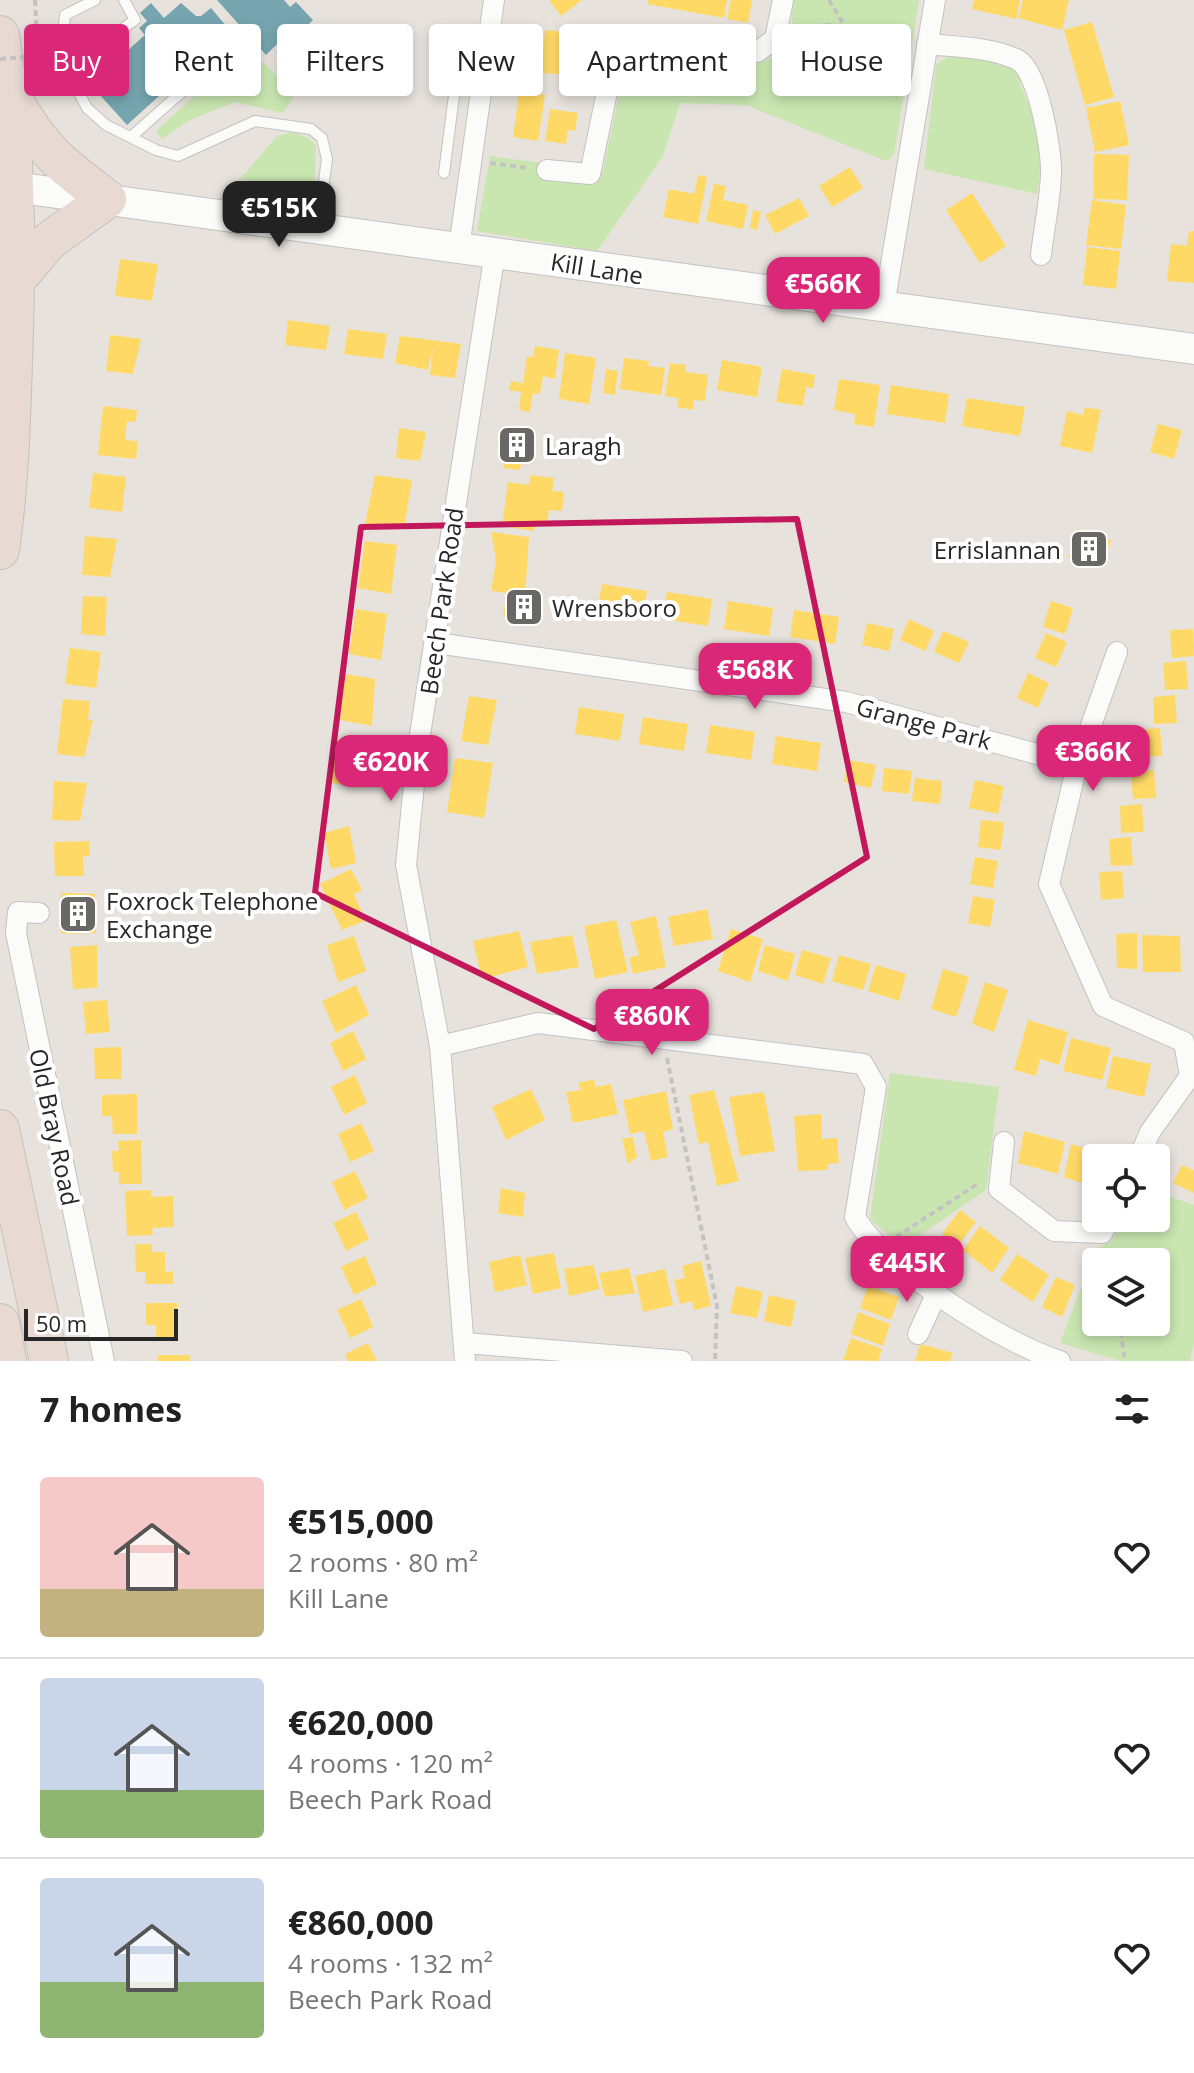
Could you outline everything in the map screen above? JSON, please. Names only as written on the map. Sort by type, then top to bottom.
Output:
[{"type":"highway","points":[[0,35],[7,186],[16,280],[9,491],[0,550]]},
{"type":"highway","points":[[4,75],[30,130],[51,157],[107,199],[49,241],[16,280]]},
{"type":"highway","points":[[0,1129],[49,1361]]},
{"type":"highway","points":[[0,1323],[7,1361]]},
{"type":"main road","name":"Kill Lane","points":[[7,186],[318,226],[632,274],[1194,349]]},
{"type":"street","points":[[492,24],[494,0]]},
{"type":"street","points":[[779,24],[783,0]]},
{"type":"street","points":[[884,306],[915,102],[935,0]]},
{"type":"street","points":[[547,170],[590,174],[615,53],[628,43],[644,35],[757,52],[772,40]]},
{"type":"street","points":[[927,44],[996,52],[1021,62],[1034,84],[1047,135],[1051,170],[1041,255]]},
{"type":"street","points":[[459,248],[483,96]]},
{"type":"street","name":"Beech Park Road","points":[[466,1352],[440,1046],[406,865],[417,754],[495,252]]},
{"type":"street","name":"Grange Park","points":[[436,643],[846,702],[1077,765]]},
{"type":"street","points":[[1117,652],[1077,765],[1049,884],[1103,1006],[1184,1042],[1190,1076],[1145,1144]]},
{"type":"street","name":"Old Bray Road","points":[[39,913],[18,912],[16,933],[104,1361]]},
{"type":"street","points":[[440,1046],[538,1023],[662,1036],[863,1064],[876,1087],[855,1217],[863,1232],[937,1293],[992,1332],[1032,1352],[1060,1361]]},
{"type":"street","points":[[1004,1142],[999,1189],[1054,1231],[1103,1232]]},
{"type":"street","points":[[918,1334],[937,1293]]},
{"type":"street","points":[[466,1352],[682,1361]]},
{"type":"lane","points":[[66,24],[65,15],[95,0]]},
{"type":"lane","points":[[124,0],[135,20],[129,24]]},
{"type":"lane","points":[[83,96],[87,108],[106,125],[178,156],[255,121],[311,129],[322,138],[327,159],[318,226]]},
{"type":"lane","points":[[131,137],[177,96]]},
{"type":"lane","points":[[444,173],[454,96]]},
{"type":"path","points":[[4,75],[38,56],[35,0]]},
{"type":"path","points":[[829,0],[844,24]]},
{"type":"path","points":[[900,96],[915,102]]},
{"type":"path","points":[[472,161],[547,170]]},
{"type":"path","points":[[662,1036],[717,1306],[715,1361]]},
{"type":"path","points":[[893,1238],[987,1178]]},
{"type":"path","points":[[1121,1336],[1125,1361]]},
{"type":"highlighted area","points":[[797,519],[867,857],[594,1029],[315,893],[361,527]]},
{"type":"green space","points":[[793,0],[919,0],[911,50],[911,24],[791,24]]},
{"type":"green space","points":[[950,55],[1008,62],[1025,78],[1019,82],[1044,139],[1037,194],[924,169],[936,65]]},
{"type":"green space","points":[[772,57],[772,96],[904,96],[894,155],[886,161],[746,105],[680,103],[663,156],[597,251],[477,231],[490,156],[603,171],[618,96],[756,96],[756,62]]},
{"type":"green space","points":[[261,60],[277,76],[277,96],[294,96],[283,113],[235,102],[190,120],[162,139],[156,131],[194,96],[261,96]]},
{"type":"green space","points":[[293,132],[316,145],[314,191],[240,179],[277,136]]},
{"type":"green space","points":[[890,1073],[999,1087],[986,1190],[903,1247],[870,1219]]},
{"type":"green space","points":[[1170,1197],[1194,1205],[1194,1343],[1190,1361],[1121,1361],[1060,1343],[1082,1286],[1082,1336],[1170,1336],[1170,1248],[1098,1248],[1111,1241],[1116,1232],[1170,1232]]},
{"type":"building: Homes","points":[[549,0],[582,0],[561,16]]},
{"type":"building: Homes","points":[[648,0],[727,0],[724,18],[647,4]]},
{"type":"building: Homes","points":[[731,0],[752,0],[748,23],[727,19]]},
{"type":"building: Homes","points":[[974,0],[1020,0],[1016,19],[972,9]]},
{"type":"building: Homes","points":[[1023,0],[1069,0],[1062,30],[1018,18]]},
{"type":"building: Homes","points":[[1092,22],[1114,97],[1085,105],[1064,30]]},
{"type":"building: Homes","points":[[545,30],[559,31],[559,74],[543,73]]},
{"type":"building: Homes","points":[[545,95],[538,141],[513,137],[518,96]]},
{"type":"building: Homes","points":[[1120,101],[1129,145],[1095,152],[1086,108]]},
{"type":"building: Homes","points":[[550,109],[578,113],[575,131],[568,130],[566,144],[545,141]]},
{"type":"building: Homes","points":[[1094,154],[1129,155],[1127,200],[1093,199]]},
{"type":"building: Homes","points":[[850,167],[863,188],[832,207],[819,186]]},
{"type":"building: Homes","points":[[698,175],[707,177],[698,224],[663,217],[669,189],[694,194]]},
{"type":"building: Homes","points":[[714,184],[726,186],[723,200],[748,205],[743,229],[706,221]]},
{"type":"building: Homes","points":[[972,193],[1006,246],[980,263],[946,210]]},
{"type":"building: Homes","points":[[799,198],[809,216],[775,234],[765,215]]},
{"type":"building: Homes","points":[[1092,200],[1126,205],[1121,249],[1086,245]]},
{"type":"building: Homes","points":[[753,210],[761,212],[757,230],[750,228]]},
{"type":"building: Homes","points":[[1189,231],[1194,231],[1194,283],[1167,281],[1171,244],[1187,246]]},
{"type":"building: Homes","points":[[1087,247],[1120,251],[1116,289],[1083,285]]},
{"type":"building: Homes","points":[[120,259],[158,264],[152,301],[115,296]]},
{"type":"building: Homes","points":[[288,320],[330,326],[326,350],[285,345]]},
{"type":"building: Homes","points":[[348,329],[387,334],[383,359],[344,354]]},
{"type":"building: Homes","points":[[110,335],[141,339],[133,374],[106,371]]},
{"type":"building: Homes","points":[[400,336],[461,344],[455,378],[430,375],[433,347],[428,370],[395,363]]},
{"type":"building: Homes","points":[[535,346],[559,350],[555,379],[543,376],[540,394],[533,393],[530,412],[519,410],[521,392],[509,390],[511,381],[523,383],[527,356],[533,357]]},
{"type":"building: Homes","points":[[565,353],[596,358],[589,404],[559,399]]},
{"type":"building: Homes","points":[[624,358],[649,361],[648,366],[665,368],[661,395],[620,389]]},
{"type":"building: Homes","points":[[722,360],[762,367],[757,397],[717,390]]},
{"type":"building: Homes","points":[[670,363],[686,365],[685,372],[708,375],[705,401],[694,400],[693,410],[677,407],[678,398],[665,396]]},
{"type":"building: Homes","points":[[606,369],[618,371],[615,395],[603,393]]},
{"type":"building: Homes","points":[[782,369],[815,375],[813,388],[806,387],[803,406],[776,402]]},
{"type":"building: Homes","points":[[839,379],[880,385],[874,427],[854,424],[855,414],[834,410]]},
{"type":"building: Homes","points":[[891,385],[949,394],[945,423],[887,414]]},
{"type":"building: Homes","points":[[967,398],[1025,407],[1020,436],[962,426]]},
{"type":"building: Homes","points":[[103,406],[137,410],[136,422],[127,421],[125,440],[138,441],[136,459],[98,455]]},
{"type":"building: Homes","points":[[1085,407],[1101,410],[1092,453],[1060,446],[1067,411],[1083,415]]},
{"type":"building: Homes","points":[[1158,424],[1182,430],[1174,459],[1150,452]]},
{"type":"building: Homes","points":[[399,428],[426,432],[420,461],[396,458]]},
{"type":"building: Homes","name":"Laragh","points":[[502,433],[534,437],[532,458],[522,456],[520,470],[503,468],[505,458],[500,453]]},
{"type":"building: Homes","points":[[93,473],[126,477],[122,512],[89,508]]},
{"type":"building: Homes","points":[[375,475],[412,480],[404,528],[365,524]]},
{"type":"building: Homes","points":[[530,475],[554,478],[552,491],[564,492],[562,511],[549,510],[547,523],[535,522],[534,531],[502,526],[508,482],[529,485]]},
{"type":"building: Homes","name":"Errislannan","points":[[1077,529],[1111,540],[1101,568],[1068,557]]},
{"type":"building: Homes","points":[[491,532],[529,537],[525,596],[543,598],[540,620],[503,615],[507,593],[491,591],[496,560]]},
{"type":"building: Homes","points":[[85,536],[117,539],[110,577],[82,575]]},
{"type":"building: Homes","points":[[365,541],[397,545],[391,594],[358,588]]},
{"type":"building: Homes","points":[[602,584],[647,591],[643,618],[597,611]]},
{"type":"building: Homes","points":[[667,592],[712,599],[708,626],[663,619]]},
{"type":"building: Homes","points":[[83,596],[107,597],[105,636],[81,634]]},
{"type":"building: Homes","points":[[728,601],[773,608],[769,636],[724,629]]},
{"type":"building: Homes","points":[[1051,601],[1073,608],[1065,634],[1043,627]]},
{"type":"building: Homes","points":[[356,609],[387,614],[381,660],[349,654]]},
{"type":"building: Homes","points":[[794,610],[839,617],[835,644],[790,637]]},
{"type":"building: Homes","points":[[909,619],[934,631],[925,651],[900,640]]},
{"type":"building: Homes","points":[[867,623],[894,629],[889,651],[862,645]]},
{"type":"building: Homes","points":[[1193,629],[1194,656],[1172,658],[1170,630]]},
{"type":"building: Homes","points":[[943,631],[969,642],[959,663],[934,652]]},
{"type":"building: Homes","points":[[1046,633],[1067,642],[1056,667],[1035,658]]},
{"type":"building: Homes","points":[[70,648],[101,652],[96,688],[65,684]]},
{"type":"building: Homes","points":[[1186,661],[1188,689],[1165,690],[1163,663]]},
{"type":"building: Homes","points":[[1028,673],[1049,683],[1038,708],[1017,698]]},
{"type":"building: Homes","points":[[345,674],[375,679],[372,726],[340,720]]},
{"type":"building: Homes","points":[[1175,695],[1177,723],[1154,724],[1153,697]]},
{"type":"building: Homes","points":[[469,696],[497,700],[488,745],[461,741]]},
{"type":"building: Homes","points":[[63,699],[90,701],[88,720],[93,720],[84,757],[57,754]]},
{"type":"building: Homes","points":[[579,707],[624,714],[620,741],[575,734]]},
{"type":"building: Homes","points":[[643,717],[688,724],[684,751],[639,744]]},
{"type":"building: Homes","points":[[710,725],[755,732],[751,760],[706,753]]},
{"type":"building: Homes","points":[[1160,728],[1162,756],[1139,757],[1137,730]]},
{"type":"building: Homes","points":[[776,736],[821,743],[817,771],[772,764]]},
{"type":"building: Homes","points":[[334,739],[367,744],[361,788],[326,782]]},
{"type":"building: Homes","points":[[455,758],[493,763],[484,818],[447,812]]},
{"type":"building: Homes","points":[[849,760],[876,765],[871,788],[844,782]]},
{"type":"building: Homes","points":[[884,768],[912,771],[909,794],[882,791]]},
{"type":"building: Homes","points":[[1154,770],[1156,798],[1133,799],[1131,772]]},
{"type":"building: Homes","points":[[915,778],[942,781],[940,804],[912,801]]},
{"type":"building: Homes","points":[[975,780],[1004,786],[998,814],[969,808]]},
{"type":"building: Homes","points":[[54,781],[87,783],[80,821],[52,820]]},
{"type":"building: Homes","points":[[1142,804],[1144,832],[1121,833],[1120,806]]},
{"type":"building: Homes","points":[[981,820],[1004,822],[1001,850],[978,847]]},
{"type":"building: Homes","points":[[349,826],[356,863],[331,869],[324,833]]},
{"type":"building: Homes","points":[[1131,837],[1133,865],[1111,866],[1109,839]]},
{"type":"building: Homes","points":[[89,841],[90,856],[83,856],[84,876],[55,876],[54,842]]},
{"type":"building: Homes","points":[[975,857],[998,861],[993,888],[970,884]]},
{"type":"building: Homes","points":[[351,869],[362,890],[354,894],[365,921],[342,930],[320,884]]},
{"type":"building: Homes","points":[[1122,871],[1124,898],[1101,900],[1099,872]]},
{"type":"building: Homes","name":"Foxrock Telephone Exchange","points":[[61,893],[95,894],[96,933],[61,934]]},
{"type":"building: Homes","points":[[973,896],[995,900],[990,927],[968,923]]},
{"type":"building: Homes","points":[[707,909],[713,939],[674,946],[668,917]]},
{"type":"building: Homes","points":[[656,916],[666,967],[633,974],[629,958],[639,955],[630,922]]},
{"type":"building: Homes","points":[[616,920],[628,972],[595,979],[584,926]]},
{"type":"building: Homes","points":[[731,929],[763,939],[750,982],[718,971]]},
{"type":"building: Homes","points":[[519,931],[528,967],[482,979],[473,941]]},
{"type":"building: Homes","points":[[1137,933],[1137,969],[1117,968],[1116,934]]},
{"type":"building: Homes","points":[[572,935],[579,967],[537,974],[530,942]]},
{"type":"building: Homes","points":[[1142,935],[1180,936],[1181,972],[1143,972]]},
{"type":"building: Homes","points":[[354,936],[366,971],[338,982],[327,945]]},
{"type":"building: Homes","points":[[97,945],[97,988],[73,989],[70,947]]},
{"type":"building: Homes","points":[[765,945],[795,954],[788,981],[758,971]]},
{"type":"building: Homes","points":[[802,950],[831,958],[823,984],[795,975]]},
{"type":"building: Homes","points":[[839,955],[871,964],[863,990],[832,981]]},
{"type":"building: Homes","points":[[876,965],[906,974],[899,1001],[868,991]]},
{"type":"building: Homes","points":[[943,969],[969,977],[956,1017],[931,1009]]},
{"type":"building: Homes","points":[[985,982],[1008,990],[994,1032],[972,1024]]},
{"type":"building: Homes","points":[[356,985],[369,1015],[336,1033],[322,1001]]},
{"type":"building: Homes","points":[[107,1000],[110,1032],[86,1034],[83,1002]]},
{"type":"building: Homes","points":[[1028,1020],[1068,1032],[1059,1065],[1040,1059],[1036,1076],[1014,1070]]},
{"type":"building: Homes","points":[[353,1031],[366,1059],[343,1071],[330,1043]]},
{"type":"building: Homes","points":[[1071,1038],[1111,1048],[1102,1080],[1063,1071]]},
{"type":"building: Homes","points":[[121,1047],[122,1079],[95,1079],[94,1048]]},
{"type":"building: Homes","points":[[1113,1056],[1151,1064],[1144,1097],[1106,1088]]},
{"type":"building: Homes","points":[[355,1075],[367,1103],[344,1115],[331,1087]]},
{"type":"building: Homes","points":[[594,1079],[596,1087],[611,1084],[618,1114],[573,1123],[566,1092],[581,1090],[578,1083]]},
{"type":"building: Homes","points":[[531,1089],[545,1120],[506,1140],[492,1107]]},
{"type":"building: Homes","points":[[714,1090],[739,1181],[717,1186],[708,1142],[699,1144],[689,1095]]},
{"type":"building: Homes","points":[[666,1091],[673,1129],[663,1132],[668,1157],[651,1161],[644,1131],[630,1134],[623,1100]]},
{"type":"building: Homes","points":[[764,1092],[775,1151],[740,1156],[729,1097]]},
{"type":"building: Homes","points":[[137,1094],[137,1134],[113,1134],[112,1116],[102,1116],[102,1095]]},
{"type":"building: Homes","points":[[821,1114],[822,1139],[837,1138],[839,1163],[827,1164],[828,1170],[798,1171],[794,1116]]},
{"type":"building: Homes","points":[[361,1123],[374,1151],[350,1162],[338,1134]]},
{"type":"building: Homes","points":[[1024,1131],[1065,1142],[1058,1174],[1018,1163]]},
{"type":"building: Homes","points":[[633,1137],[637,1157],[628,1164],[622,1139]]},
{"type":"building: Homes","points":[[141,1140],[142,1184],[119,1184],[119,1172],[113,1172],[112,1151],[119,1151],[118,1141]]},
{"type":"building: Homes","points":[[1071,1144],[1082,1147],[1082,1183],[1064,1177]]},
{"type":"building: Homes","points":[[1182,1165],[1194,1171],[1194,1193],[1173,1183]]},
{"type":"building: Homes","points":[[355,1171],[368,1198],[344,1210],[332,1182]]},
{"type":"building: Homes","points":[[501,1188],[525,1193],[523,1217],[498,1213]]},
{"type":"building: Homes","points":[[151,1190],[151,1197],[173,1196],[174,1227],[152,1228],[153,1235],[127,1236],[125,1191]]},
{"type":"building: Homes","points":[[960,1210],[976,1222],[958,1246],[942,1234]]},
{"type":"building: Homes","points":[[356,1212],[369,1239],[346,1251],[333,1223]]},
{"type":"building: Homes","points":[[980,1226],[1009,1248],[992,1273],[963,1250]]},
{"type":"building: Homes","points":[[135,1244],[152,1244],[152,1252],[165,1252],[165,1272],[173,1271],[173,1284],[145,1284],[145,1272],[136,1272]]},
{"type":"building: Homes","points":[[554,1253],[561,1288],[533,1294],[525,1258]]},
{"type":"building: Homes","points":[[1017,1254],[1049,1275],[1033,1302],[1000,1280]]},
{"type":"building: Homes","points":[[520,1255],[527,1285],[495,1292],[489,1262]]},
{"type":"building: Homes","points":[[365,1256],[377,1284],[354,1295],[341,1267]]},
{"type":"building: Homes","points":[[701,1261],[711,1306],[694,1310],[692,1301],[680,1304],[674,1280],[685,1278],[682,1266]]},
{"type":"building: Homes","points":[[593,1265],[600,1289],[569,1296],[564,1269]]},
{"type":"building: Homes","points":[[629,1268],[635,1293],[605,1297],[599,1273]]},
{"type":"building: Homes","points":[[665,1269],[673,1305],[643,1312],[635,1276]]},
{"type":"building: Homes","points":[[1056,1277],[1075,1285],[1062,1317],[1042,1307]]},
{"type":"building: Homes","points":[[736,1286],[763,1292],[757,1318],[730,1313]]},
{"type":"building: Homes","points":[[868,1286],[899,1297],[891,1320],[860,1308]]},
{"type":"building: Homes","points":[[769,1295],[796,1301],[791,1327],[764,1321]]},
{"type":"building: Homes","points":[[361,1299],[373,1327],[350,1338],[337,1310]]},
{"type":"building: Homes","points":[[146,1303],[177,1303],[177,1337],[156,1337],[156,1325],[146,1325]]},
{"type":"building: Homes","points":[[858,1312],[890,1324],[883,1346],[851,1334]]},
{"type":"building: Homes","points":[[851,1338],[882,1349],[878,1361],[843,1360]]},
{"type":"building: Homes","points":[[368,1343],[377,1361],[348,1361],[345,1354]]},
{"type":"building: Homes","points":[[920,1344],[953,1353],[950,1361],[915,1361]]},
{"type":"building: Homes","points":[[158,1355],[189,1355],[190,1361],[158,1361]]},
{"type":"building: Public","points":[[217,0],[284,0],[290,7],[296,2],[313,20],[309,24],[277,24],[277,44],[266,55],[261,49],[261,24],[238,24]]},
{"type":"building: Public","points":[[151,3],[164,18],[181,3],[196,16],[211,8],[225,24],[145,24],[145,35],[139,28],[147,21],[140,13]]},
{"type":"building: Public","points":[[145,35],[145,96],[159,96],[127,125],[101,96],[129,96],[129,49]]},
{"type":"place","name":"Laragh","points":[[517,445]]},
{"type":"place","name":"Errislannan","points":[[1089,549]]},
{"type":"place","name":"Wrensboro","points":[[524,607]]},
{"type":"place","name":"Foxrock Telephone Exchange","points":[[78,914]]}]
